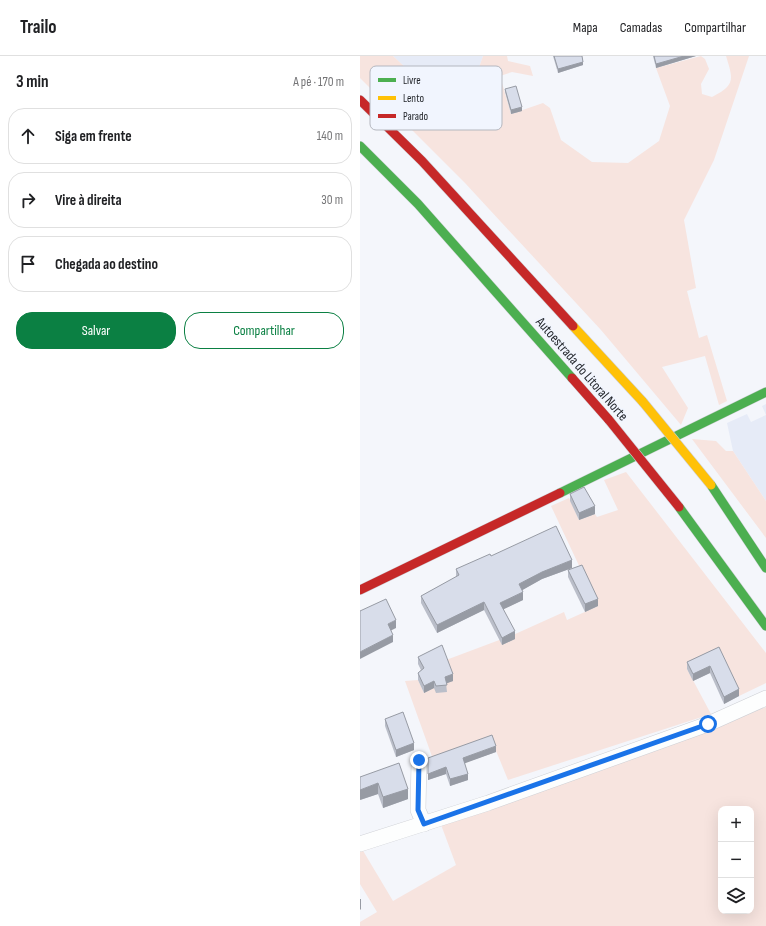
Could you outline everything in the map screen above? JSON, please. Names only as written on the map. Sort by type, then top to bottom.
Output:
[{"type":"main road","name":"Autoestrada do Litoral Norte","points":[[360,100],[370,110]]},
{"type":"main road","name":"Autoestrada do Litoral Norte","points":[[390,130],[422,161],[643,402],[711,485],[766,568]]},
{"type":"main road","name":"Autoestrada do Litoral Norte","points":[[360,146],[418,204],[609,420],[679,507],[766,626]]},
{"type":"main road","points":[[360,590],[766,392]]},
{"type":"street","points":[[360,844],[424,824],[708,724],[766,698]]},
{"type":"street","points":[[419,760],[418,810],[424,824]]},
{"type":"shaded area","points":[[360,56],[393,56],[404,66],[370,66],[370,88],[360,78]]},
{"type":"shaded area","points":[[393,56],[483,56],[480,66],[404,66]]},
{"type":"shaded area","points":[[483,56],[507,56],[508,61],[530,66],[533,76],[512,72],[502,75],[502,66],[480,66]]},
{"type":"shaded area","points":[[701,56],[705,59],[709,69],[701,84],[702,94],[712,97],[725,89],[731,81],[726,56],[749,56],[714,160],[684,220],[696,288],[687,291],[699,338],[707,335],[727,401],[719,405],[705,356],[662,367],[688,408],[681,425],[601,330],[465,183],[412,130],[502,130],[502,83],[511,114],[543,103],[550,108],[561,140],[592,162],[628,163],[659,141],[670,106],[656,68]]},
{"type":"shaded area","points":[[766,404],[766,415],[762,406]]},
{"type":"shaded area","points":[[747,414],[751,422],[766,415],[766,501],[733,451],[727,423]]},
{"type":"shaded area","points":[[692,439],[716,441],[726,451],[733,451],[766,501],[766,538]]},
{"type":"shaded area","points":[[626,472],[766,653],[766,683],[739,696],[719,655],[687,669],[711,714],[508,780],[492,741],[434,762],[405,681],[418,680],[424,693],[446,660],[513,635],[564,612],[567,620],[598,606],[551,506],[569,498],[579,520],[595,514],[597,517],[618,510],[604,480]]},
{"type":"shaded area","points":[[766,707],[766,926],[360,926],[360,922],[377,912],[360,884],[360,850],[362,849],[393,901],[456,865],[440,822]]},
{"type":"building","points":[[554,56],[582,56],[583,62],[558,69]]},
{"type":"building","points":[[654,56],[684,56],[656,64]]},
{"type":"building","points":[[516,86],[522,107],[511,110],[505,89]]},
{"type":"building","points":[[584,487],[595,506],[579,513],[570,494]]},
{"type":"building","points":[[556,526],[572,560],[542,572],[519,584],[523,592],[500,603],[515,631],[502,638],[484,602],[437,625],[421,596],[459,575],[456,569],[490,554],[491,556]]},
{"type":"building","points":[[582,565],[598,599],[585,604],[568,570]]},
{"type":"building","points":[[386,599],[396,620],[388,624],[393,635],[360,652],[360,611]]},
{"type":"building","points":[[442,645],[453,674],[445,677],[447,685],[436,686],[434,681],[424,686],[418,673],[424,668],[418,657]]},
{"type":"building","points":[[719,647],[739,689],[724,697],[710,666],[693,674],[687,662]]},
{"type":"building","points":[[403,712],[414,743],[396,750],[385,719]]},
{"type":"building","points":[[492,735],[496,746],[463,758],[468,774],[450,779],[446,767],[428,774],[428,758]]},
{"type":"building","points":[[399,763],[408,789],[383,797],[378,783],[360,790],[360,777]]},
{"type":"traffic: fast","points":[[360,146],[418,204],[572,378]]},
{"type":"traffic: fast","points":[[560,493],[766,392]]},
{"type":"traffic: fast","points":[[711,485],[766,568]]},
{"type":"traffic: fast","points":[[679,507],[766,626]]},
{"type":"traffic: slow","points":[[573,326],[643,402]]},
{"type":"traffic: slow","points":[[643,402],[711,485]]},
{"type":"traffic: jam","points":[[360,100],[370,110]]},
{"type":"traffic: jam","points":[[390,130],[422,161],[573,326]]},
{"type":"traffic: jam","points":[[572,378],[609,420]]},
{"type":"traffic: jam","points":[[609,420],[679,507]]},
{"type":"traffic: jam","points":[[360,590],[560,493]]},
{"type":"route","points":[[419,760],[418,813],[424,824],[488,803],[614,756],[708,724]]}]
